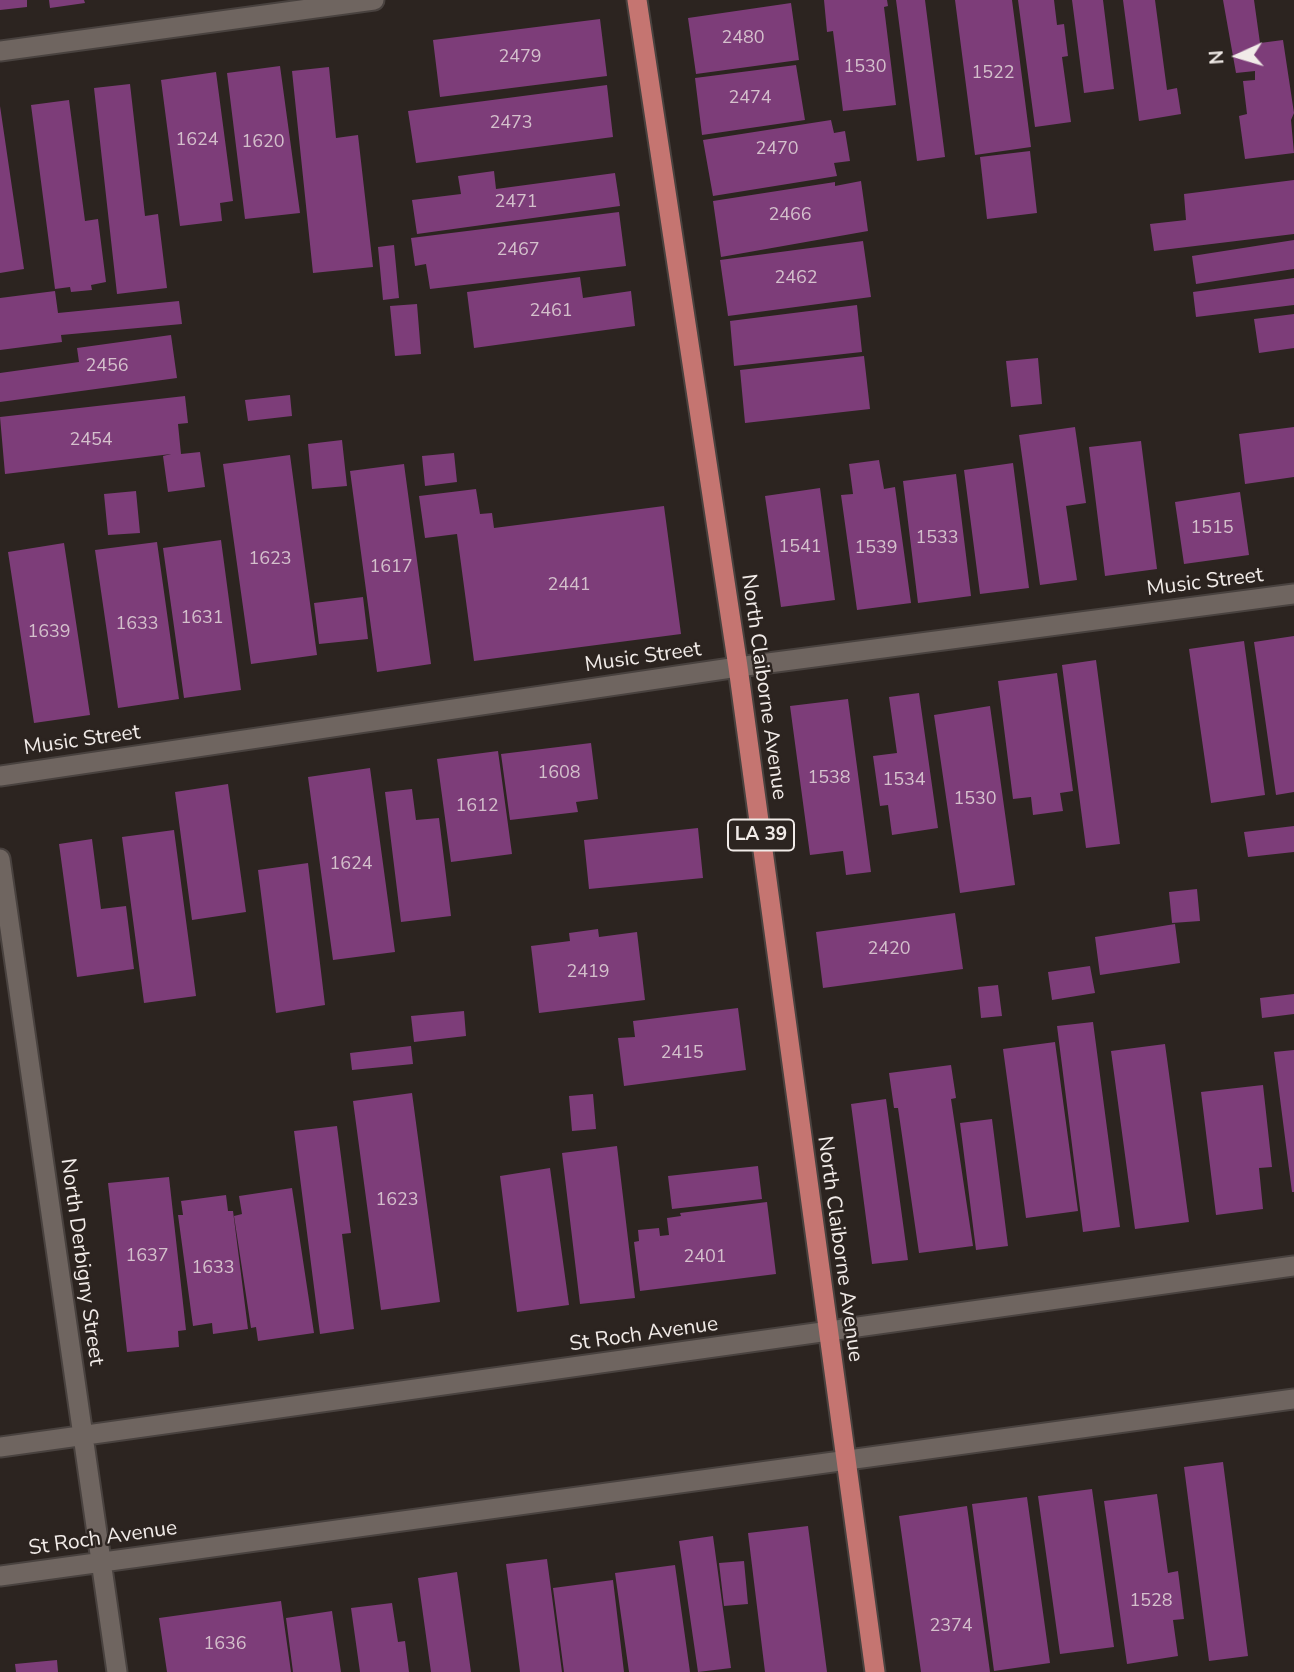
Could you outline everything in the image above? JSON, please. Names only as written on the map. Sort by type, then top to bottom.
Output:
[{"type":"main road","name":"North Claiborne Avenue","points":[[637,0],[738,667],[874,1672]]},
{"type":"street","points":[[0,51],[374,0]]},
{"type":"street","name":"Music Street","points":[[0,776],[738,667],[1294,594]]},
{"type":"street","name":"North Derbigny Street","points":[[0,859],[117,1672]]},
{"type":"street","name":"St Roch Avenue","points":[[0,1447],[1294,1266]]},
{"type":"street","name":"St Roch Avenue","points":[[0,1576],[1294,1399]]},
{"type":"building","points":[[0,0],[27,0],[27,7],[0,10]]},
{"type":"building","points":[[49,0],[84,0],[85,3],[50,8]]},
{"type":"building","points":[[824,0],[887,0],[888,6],[884,7],[896,105],[843,111],[833,31],[827,32]]},
{"type":"building","points":[[896,0],[925,0],[945,157],[917,161]]},
{"type":"building","points":[[955,0],[1012,0],[1031,147],[975,155]]},
{"type":"building","points":[[1018,0],[1054,0],[1057,25],[1064,24],[1068,56],[1062,57],[1071,122],[1035,127]]},
{"type":"building","points":[[1072,0],[1103,0],[1114,89],[1084,93]]},
{"type":"building","points":[[1123,0],[1155,0],[1167,90],[1177,88],[1181,114],[1139,121]]},
{"type":"building","points":[[1223,0],[1254,0],[1260,43],[1283,40],[1294,113],[1291,120],[1294,153],[1245,159],[1239,116],[1247,114],[1243,81],[1255,80],[1255,71],[1236,73]]},
{"type":"building","points":[[791,3],[799,60],[696,74],[688,18]]},
{"type":"building","points":[[600,19],[607,76],[440,97],[433,40]]},
{"type":"building","points":[[796,65],[805,120],[702,135],[695,78]]},
{"type":"building","points":[[280,66],[300,213],[245,219],[227,73]]},
{"type":"building","points":[[329,67],[336,138],[358,135],[373,267],[313,273],[292,71]]},
{"type":"building","points":[[216,72],[233,201],[220,203],[222,221],[180,226],[161,80]]},
{"type":"building","points":[[130,84],[145,216],[158,214],[167,288],[117,294],[94,88]]},
{"type":"building","points":[[607,85],[613,137],[416,163],[408,111]]},
{"type":"building","points":[[69,100],[85,221],[98,219],[106,282],[91,285],[92,290],[71,292],[70,287],[55,289],[31,105]]},
{"type":"building","points":[[0,106],[24,269],[0,273]]},
{"type":"building","points":[[831,120],[834,133],[845,131],[850,161],[834,163],[837,176],[713,196],[703,140]]},
{"type":"building","points":[[1030,151],[1037,213],[987,219],[980,157]]},
{"type":"building","points":[[494,171],[496,189],[615,173],[620,206],[417,234],[412,200],[461,194],[458,176]]},
{"type":"building","points":[[1294,180],[1294,234],[1154,251],[1150,224],[1186,220],[1184,194]]},
{"type":"building","points":[[861,181],[868,231],[721,257],[713,201],[835,182],[835,186]]},
{"type":"building","points":[[619,212],[626,266],[430,289],[426,264],[415,266],[411,238]]},
{"type":"building","points":[[1294,240],[1294,269],[1196,284],[1192,256]]},
{"type":"building","points":[[863,241],[871,297],[728,316],[720,260]]},
{"type":"building","points":[[394,245],[399,298],[383,300],[378,247]]},
{"type":"building","points":[[580,277],[583,298],[631,291],[635,326],[474,348],[467,292]]},
{"type":"building","points":[[1294,278],[1294,305],[1196,317],[1193,292]]},
{"type":"building","points":[[55,291],[58,313],[179,301],[182,324],[61,335],[62,342],[0,350],[0,298]]},
{"type":"building","points":[[417,304],[421,354],[395,356],[390,306]]},
{"type":"building","points":[[857,305],[862,352],[734,366],[730,321]]},
{"type":"building","points":[[1294,314],[1294,348],[1259,353],[1254,319]]},
{"type":"building","points":[[171,335],[177,378],[0,402],[0,373],[79,362],[77,348]]},
{"type":"building","points":[[864,356],[870,409],[745,423],[740,370]]},
{"type":"building","points":[[1038,358],[1042,404],[1011,407],[1006,361]]},
{"type":"building","points":[[290,395],[292,416],[248,421],[245,400]]},
{"type":"building","points":[[185,396],[188,423],[178,424],[181,454],[200,452],[205,487],[168,492],[163,456],[171,454],[5,474],[0,417]]},
{"type":"building","points":[[1075,427],[1086,503],[1066,506],[1077,580],[1040,585],[1019,435]]},
{"type":"building","points":[[1294,427],[1294,477],[1245,484],[1239,434]]},
{"type":"building","points":[[342,440],[347,486],[312,489],[308,444]]},
{"type":"building","points":[[1141,441],[1157,569],[1105,576],[1089,447]]},
{"type":"building","points":[[454,453],[457,482],[425,486],[422,456]]},
{"type":"building","points":[[290,455],[317,655],[251,664],[223,464]]},
{"type":"building","points":[[879,460],[884,489],[895,487],[911,603],[857,610],[841,495],[853,494],[849,464]]},
{"type":"building","points":[[1013,463],[1029,588],[980,594],[964,470]]},
{"type":"building","points":[[404,464],[431,664],[377,672],[350,471]]},
{"type":"building","points":[[956,474],[971,596],[918,603],[903,481]]},
{"type":"building","points":[[820,488],[835,600],[781,607],[765,496]]},
{"type":"building","points":[[476,489],[480,514],[492,513],[494,528],[664,506],[681,634],[474,661],[457,534],[425,538],[419,496]]},
{"type":"building","points":[[136,491],[140,533],[108,535],[104,494]]},
{"type":"building","points":[[1240,492],[1249,555],[1184,564],[1175,502]]},
{"type":"building","points":[[221,540],[241,690],[184,698],[163,548]]},
{"type":"building","points":[[157,542],[179,699],[118,708],[95,550]]},
{"type":"building","points":[[64,543],[90,715],[34,723],[8,552]]},
{"type":"building","points":[[363,597],[368,639],[319,644],[314,603]]},
{"type":"building","points":[[1294,636],[1294,792],[1276,795],[1254,642]]},
{"type":"building","points":[[1244,641],[1265,795],[1211,803],[1189,649]]},
{"type":"building","points":[[1096,660],[1120,844],[1086,848],[1062,665]]},
{"type":"building","points":[[1057,673],[1073,791],[1060,793],[1063,811],[1033,815],[1031,797],[1013,799],[998,681]]},
{"type":"building","points":[[919,693],[938,828],[892,835],[888,805],[880,806],[873,756],[897,753],[889,697]]},
{"type":"building","points":[[848,699],[871,872],[846,875],[843,851],[810,855],[790,706]]},
{"type":"building","points":[[990,706],[1015,885],[960,893],[934,715]]},
{"type":"building","points":[[591,743],[598,799],[576,802],[578,812],[510,820],[501,754]]},
{"type":"building","points":[[498,751],[512,854],[451,862],[437,759]]},
{"type":"building","points":[[370,768],[395,952],[333,960],[308,777]]},
{"type":"building","points":[[228,784],[246,912],[192,920],[175,792]]},
{"type":"building","points":[[412,789],[416,820],[439,818],[451,916],[401,922],[385,792]]},
{"type":"building","points":[[1294,826],[1294,852],[1248,857],[1244,832]]},
{"type":"building","points":[[698,828],[703,878],[589,889],[584,840]]},
{"type":"building","points":[[174,830],[196,996],[144,1003],[122,837]]},
{"type":"building","points":[[92,839],[101,909],[126,906],[134,969],[77,977],[59,844]]},
{"type":"building","points":[[308,863],[325,1005],[276,1013],[258,870]]},
{"type":"building","points":[[1197,889],[1200,921],[1172,923],[1169,892]]},
{"type":"building","points":[[955,913],[963,969],[823,988],[816,932]]},
{"type":"building","points":[[1175,924],[1180,963],[1100,975],[1095,937]]},
{"type":"building","points":[[598,929],[599,937],[637,932],[645,1000],[539,1013],[531,946],[570,941],[569,933]]},
{"type":"building","points":[[1090,966],[1095,993],[1052,1000],[1048,972]]},
{"type":"building","points":[[998,985],[1002,1016],[981,1018],[978,987]]},
{"type":"building","points":[[1294,994],[1294,1014],[1262,1018],[1260,998]]},
{"type":"building","points":[[738,1008],[746,1070],[624,1086],[618,1038],[635,1037],[633,1021]]},
{"type":"building","points":[[464,1011],[466,1036],[414,1042],[411,1016]]},
{"type":"building","points":[[1093,1022],[1120,1227],[1083,1232],[1057,1026]]},
{"type":"building","points":[[1055,1042],[1078,1211],[1026,1218],[1003,1049]]},
{"type":"building","points":[[1165,1044],[1189,1222],[1135,1229],[1111,1051]]},
{"type":"building","points":[[411,1046],[413,1064],[352,1070],[350,1053]]},
{"type":"building","points":[[1294,1050],[1294,1192],[1292,1192],[1274,1052]]},
{"type":"building","points":[[951,1065],[956,1098],[951,1099],[973,1246],[919,1253],[898,1108],[894,1108],[889,1073]]},
{"type":"building","points":[[1263,1085],[1272,1167],[1259,1168],[1263,1209],[1216,1215],[1201,1092]]},
{"type":"building","points":[[412,1093],[440,1302],[381,1310],[353,1101]]},
{"type":"building","points":[[593,1094],[596,1129],[572,1131],[569,1096]]},
{"type":"building","points":[[886,1099],[908,1260],[872,1264],[851,1104]]},
{"type":"building","points":[[992,1119],[1008,1246],[976,1250],[960,1123]]},
{"type":"building","points":[[337,1126],[351,1233],[342,1234],[354,1329],[320,1334],[294,1131]]},
{"type":"building","points":[[617,1146],[635,1298],[580,1304],[562,1153]]},
{"type":"building","points":[[758,1166],[762,1199],[672,1209],[668,1176]]},
{"type":"building","points":[[550,1168],[569,1305],[517,1312],[500,1176]]},
{"type":"building","points":[[169,1177],[186,1330],[178,1331],[179,1347],[127,1352],[108,1183]]},
{"type":"building","points":[[292,1188],[314,1333],[258,1341],[256,1327],[251,1328],[234,1216],[242,1214],[239,1196]]},
{"type":"building","points":[[226,1195],[228,1211],[233,1211],[248,1329],[213,1334],[212,1323],[193,1326],[178,1215],[183,1215],[181,1201]]},
{"type":"building","points":[[767,1202],[776,1274],[640,1291],[634,1242],[639,1241],[638,1230],[659,1228],[660,1236],[669,1235],[667,1218],[681,1216],[680,1213]]},
{"type":"building","points":[[1223,1462],[1248,1656],[1209,1661],[1184,1467]]},
{"type":"building","points":[[1092,1489],[1114,1647],[1060,1654],[1038,1496]]},
{"type":"building","points":[[1157,1494],[1168,1573],[1178,1571],[1184,1619],[1173,1620],[1178,1656],[1127,1664],[1104,1501]]},
{"type":"building","points":[[1027,1497],[1050,1663],[994,1671],[972,1504]]},
{"type":"building","points":[[967,1506],[990,1672],[921,1672],[899,1516]]},
{"type":"building","points":[[808,1526],[827,1672],[765,1672],[748,1533]]},
{"type":"building","points":[[713,1536],[731,1668],[698,1672],[679,1541]]},
{"type":"building","points":[[547,1559],[562,1672],[520,1672],[506,1564]]},
{"type":"building","points":[[744,1561],[748,1604],[724,1606],[719,1563]]},
{"type":"building","points":[[675,1565],[690,1672],[629,1672],[615,1573]]},
{"type":"building","points":[[457,1572],[471,1672],[431,1672],[418,1578]]},
{"type":"building","points":[[613,1580],[624,1672],[564,1672],[553,1588]]},
{"type":"building","points":[[281,1601],[291,1672],[167,1672],[159,1618]]},
{"type":"building","points":[[392,1603],[398,1642],[405,1641],[409,1672],[360,1672],[351,1608]]},
{"type":"building","points":[[332,1611],[341,1672],[293,1672],[286,1618]]},
{"type":"building","points":[[57,1660],[58,1672],[16,1672],[15,1664]]}]
